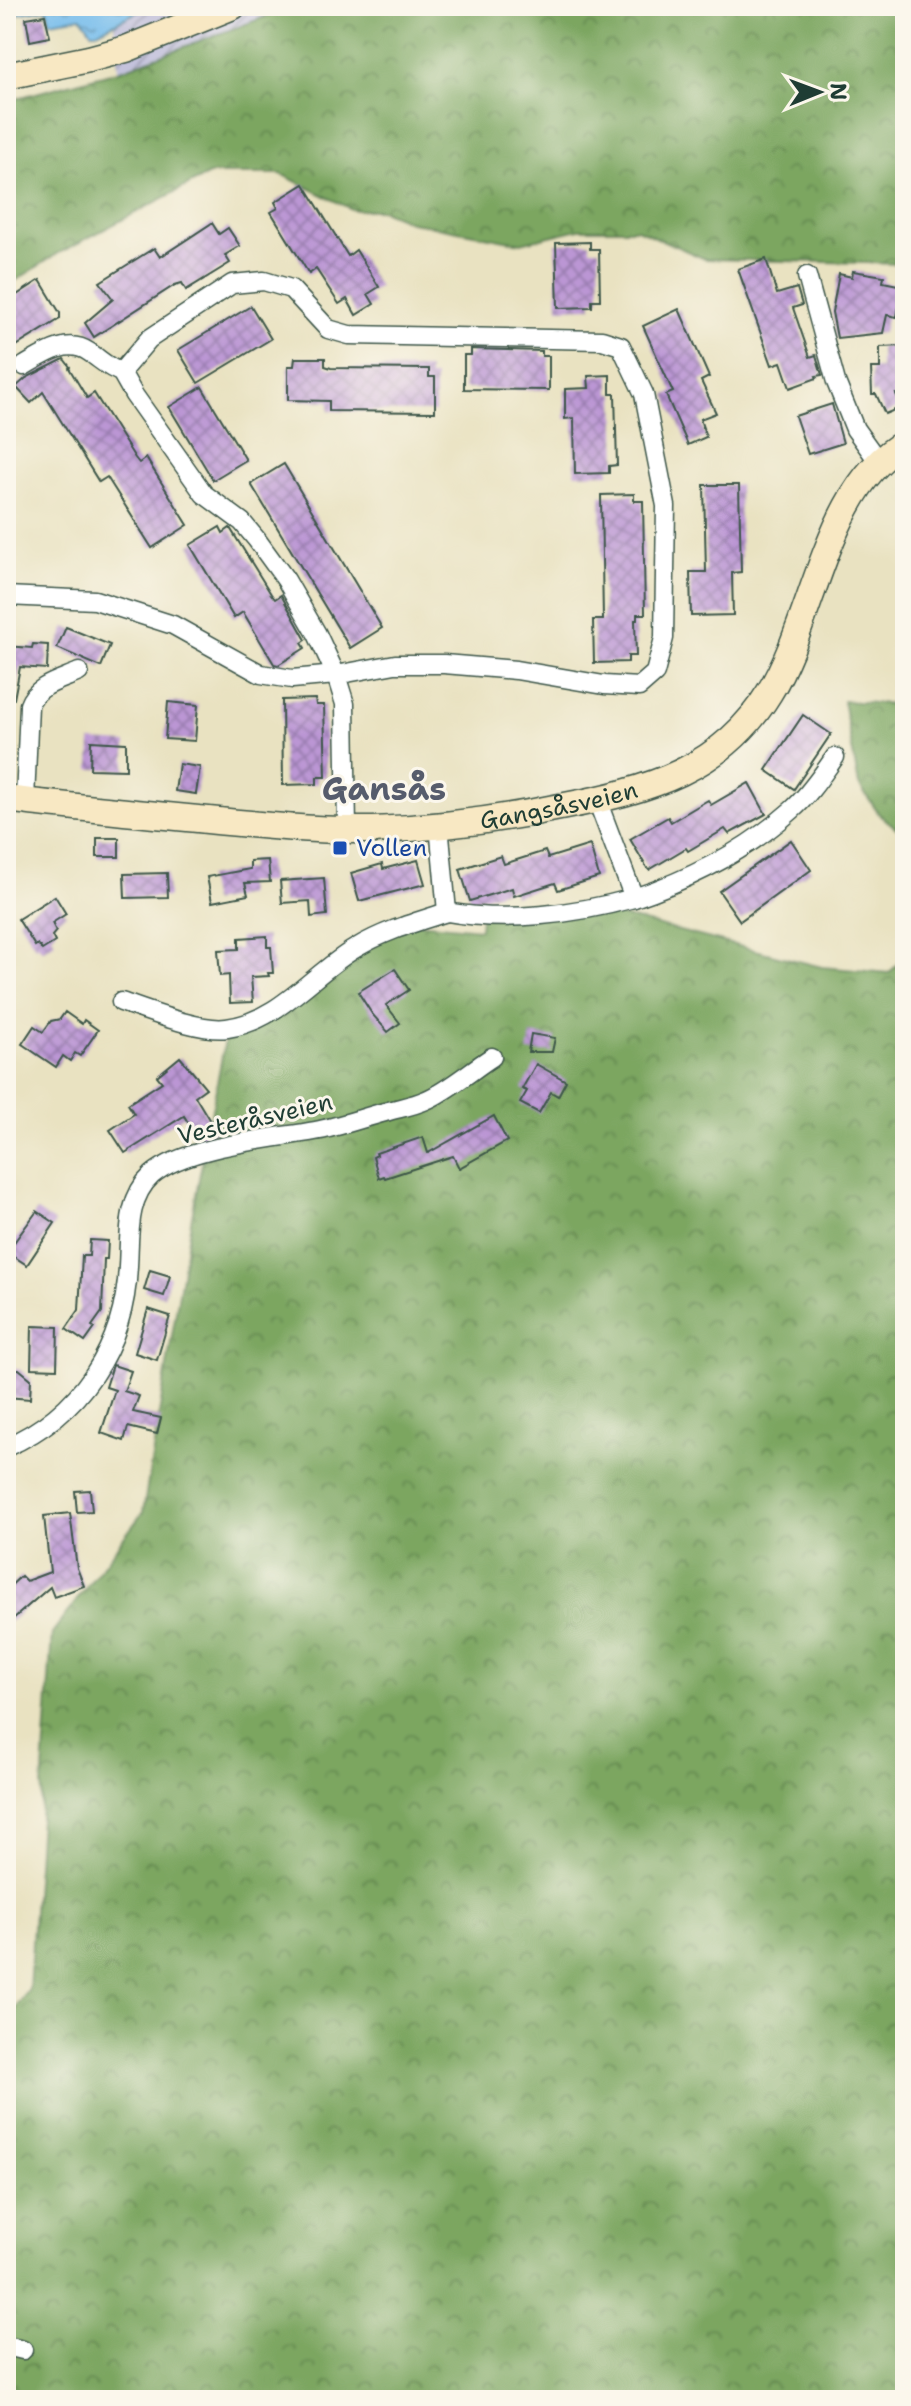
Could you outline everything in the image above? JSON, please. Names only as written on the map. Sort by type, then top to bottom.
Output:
[{"type":"street","points":[[6,76],[126,49],[233,6]]},
{"type":"street","points":[[807,276],[836,382],[855,429],[878,461]]},
{"type":"street","points":[[13,596],[95,600],[173,625],[261,674],[292,679],[395,664],[444,664],[516,670],[604,685],[639,687],[655,673],[664,638],[666,506],[644,394],[621,346],[602,340],[559,338],[349,335],[328,329],[291,289],[264,281],[232,284],[186,312],[149,339],[121,372]]},
{"type":"street","points":[[24,366],[52,350],[72,346],[86,349],[110,369],[121,372],[204,494],[242,522],[286,580],[317,634],[336,675],[345,704],[347,829]]},
{"type":"street","name":"Gangsåsveien","points":[[79,672],[39,690],[32,697],[15,800],[276,827],[347,829],[439,825],[538,812],[597,800],[657,783],[700,764],[729,742],[756,713],[794,644],[827,547],[856,492],[878,461],[905,443]]},
{"type":"street","points":[[121,1002],[208,1027],[226,1028],[261,1017],[281,1005],[355,948],[395,929],[447,912],[468,916],[542,914],[583,910],[634,898],[688,877],[767,830],[793,809],[835,757]]},
{"type":"street","points":[[597,800],[634,898]]},
{"type":"street","points":[[439,825],[447,912]]},
{"type":"street","name":"Vesteråsveien","points":[[6,1447],[45,1426],[69,1406],[115,1338],[124,1308],[132,1209],[140,1189],[152,1175],[171,1163],[198,1153],[318,1131],[427,1100],[492,1057]]},
{"type":"shaded area","points":[[141,6],[295,6],[118,71],[114,24],[138,11]]},
{"type":"green space","points":[[295,6],[905,6],[905,264],[705,259],[637,229],[579,229],[521,243],[411,222],[382,210],[353,210],[281,174],[209,174],[57,254],[6,287],[6,101],[118,71]]},
{"type":"green space","points":[[843,701],[905,705],[905,835],[879,814],[859,785]]},
{"type":"green space","points":[[620,916],[822,967],[889,973],[905,956],[905,2400],[6,2400],[6,2022],[29,1989],[52,1633],[143,1512],[189,1232],[225,1040],[388,920],[480,929],[481,917]]},
{"type":"water","points":[[6,6],[141,6],[139,11],[92,32],[81,17],[50,22],[47,9],[6,16]]},
{"type":"building","points":[[45,15],[50,37],[30,41],[26,18]]},
{"type":"building","points":[[304,184],[348,256],[356,250],[379,287],[368,294],[374,304],[356,315],[347,299],[339,304],[316,269],[309,274],[271,212],[278,208],[275,202]]},
{"type":"building","points":[[212,223],[219,234],[228,228],[240,246],[225,255],[230,263],[186,290],[182,283],[175,285],[94,337],[85,323],[113,299],[100,282],[154,248],[160,257]]},
{"type":"building","points":[[590,242],[590,249],[599,249],[600,300],[592,300],[592,307],[558,308],[556,243]]},
{"type":"building","points":[[766,259],[777,294],[797,288],[802,305],[793,308],[810,357],[816,355],[822,375],[790,388],[781,362],[772,365],[738,269]]},
{"type":"building","points":[[853,271],[884,276],[883,282],[903,286],[897,317],[887,315],[883,333],[837,338],[832,312],[839,274],[852,277]]},
{"type":"building","points":[[40,280],[60,313],[60,319],[13,348],[6,336],[6,302]]},
{"type":"building","points":[[251,306],[271,339],[198,383],[178,350]]},
{"type":"building","points":[[679,309],[709,377],[701,381],[716,413],[700,419],[706,437],[688,445],[666,395],[673,392],[643,326]]},
{"type":"building","points":[[905,346],[905,394],[896,394],[902,407],[885,414],[876,394],[872,394],[871,368],[880,368],[880,347]]},
{"type":"building","points":[[471,349],[542,351],[542,356],[549,356],[549,390],[464,389],[464,355],[471,355]]},
{"type":"building","points":[[295,358],[325,358],[325,366],[331,368],[429,369],[429,377],[435,377],[435,412],[329,411],[329,401],[288,400],[288,366],[294,366]]},
{"type":"building","points":[[64,359],[87,398],[94,393],[139,463],[146,458],[188,525],[152,548],[107,477],[99,482],[43,392],[31,403],[16,387],[26,378]]},
{"type":"building","points":[[610,375],[610,394],[615,394],[617,465],[609,466],[609,473],[575,474],[574,418],[565,419],[565,389],[589,388],[588,376]]},
{"type":"building","points":[[202,387],[246,460],[213,480],[169,407]]},
{"type":"building","points":[[832,404],[843,443],[808,454],[795,416]]},
{"type":"building","points":[[284,464],[382,628],[350,648],[251,484]]},
{"type":"building","points":[[704,485],[739,485],[741,572],[732,573],[733,615],[691,616],[690,572],[706,572]]},
{"type":"building","points":[[634,494],[634,501],[643,501],[645,614],[637,614],[635,620],[636,656],[628,656],[628,662],[594,663],[593,620],[603,620],[601,495]]},
{"type":"building","points":[[220,527],[223,533],[230,528],[275,599],[281,595],[306,640],[302,643],[305,648],[278,665],[274,664],[243,612],[234,618],[190,545]]},
{"type":"building","points":[[66,627],[110,645],[101,667],[57,648]]},
{"type":"building","points":[[33,644],[48,645],[47,669],[20,667],[14,699],[6,698],[6,646],[32,648]]},
{"type":"building","points":[[315,699],[316,705],[324,705],[326,777],[317,777],[317,784],[283,785],[282,700]]},
{"type":"building","points":[[168,702],[198,705],[195,741],[165,739]]},
{"type":"building","points":[[803,715],[831,734],[794,789],[766,770]]},
{"type":"building","points":[[91,741],[126,743],[126,770],[90,769]]},
{"type":"building","points":[[179,764],[200,767],[196,794],[175,791]]},
{"type":"building","points":[[749,783],[766,814],[729,834],[725,829],[688,851],[686,848],[649,870],[647,868],[630,839],[668,817],[671,822],[708,800],[711,805]]},
{"type":"building","points":[[97,838],[119,838],[119,857],[97,857]]},
{"type":"building","points":[[791,840],[811,870],[740,921],[719,891]]},
{"type":"building","points":[[590,845],[599,877],[558,890],[555,883],[514,896],[512,888],[470,901],[460,869],[501,856],[504,864],[545,851],[548,858]]},
{"type":"building","points":[[268,860],[270,882],[245,883],[248,895],[212,902],[207,877],[250,869],[250,861]]},
{"type":"building","points":[[418,860],[425,884],[359,901],[351,873],[382,864],[383,869]]},
{"type":"building","points":[[167,873],[168,897],[125,898],[124,874]]},
{"type":"building","points":[[324,878],[327,915],[311,917],[310,901],[282,903],[280,881]]},
{"type":"building","points":[[55,896],[66,914],[52,923],[56,931],[52,936],[55,942],[42,950],[38,944],[35,946],[18,919]]},
{"type":"building","points":[[267,936],[273,973],[251,977],[253,1002],[230,1003],[229,975],[220,976],[218,950],[239,949],[239,938]]},
{"type":"building","points":[[395,969],[409,990],[386,1005],[400,1023],[388,1032],[358,992]]},
{"type":"building","points":[[65,1012],[98,1030],[80,1056],[75,1053],[70,1061],[63,1056],[56,1067],[22,1044],[34,1026],[43,1032],[51,1021],[60,1019]]},
{"type":"building","points":[[531,1034],[555,1038],[552,1052],[528,1052]]},
{"type":"building","points":[[180,1057],[206,1088],[195,1096],[216,1131],[199,1140],[184,1116],[125,1153],[110,1130],[134,1114],[128,1104],[162,1082],[157,1076]]},
{"type":"building","points":[[536,1064],[566,1081],[558,1096],[551,1092],[539,1113],[520,1103],[527,1091],[522,1089]]},
{"type":"building","points":[[494,1116],[507,1141],[459,1168],[453,1156],[379,1178],[373,1157],[376,1153],[423,1137],[428,1153]]},
{"type":"building","points":[[37,1211],[55,1223],[27,1265],[7,1252]]},
{"type":"building","points":[[90,1240],[108,1241],[107,1259],[104,1259],[102,1312],[85,1342],[66,1329],[79,1310],[82,1256],[89,1256]]},
{"type":"building","points":[[150,1270],[170,1276],[164,1296],[144,1290]]},
{"type":"building","points":[[148,1309],[170,1316],[157,1360],[135,1353]]},
{"type":"building","points":[[32,1326],[58,1327],[57,1369],[31,1368]]},
{"type":"building","points":[[113,1365],[131,1371],[124,1391],[139,1396],[133,1412],[161,1418],[157,1434],[128,1427],[124,1441],[101,1433],[115,1390],[106,1387]]},
{"type":"building","points":[[6,1369],[19,1369],[31,1379],[30,1399],[6,1397]]},
{"type":"building","points":[[90,1490],[92,1511],[77,1512],[75,1491]]},
{"type":"building","points":[[70,1513],[77,1568],[84,1586],[54,1597],[50,1587],[6,1625],[6,1590],[21,1576],[26,1581],[50,1572],[44,1516]]},
{"type":"place","name":"Vollen","points":[[340,848]]},
{"type":"district","name":"Gansås","points":[[384,788]]}]
